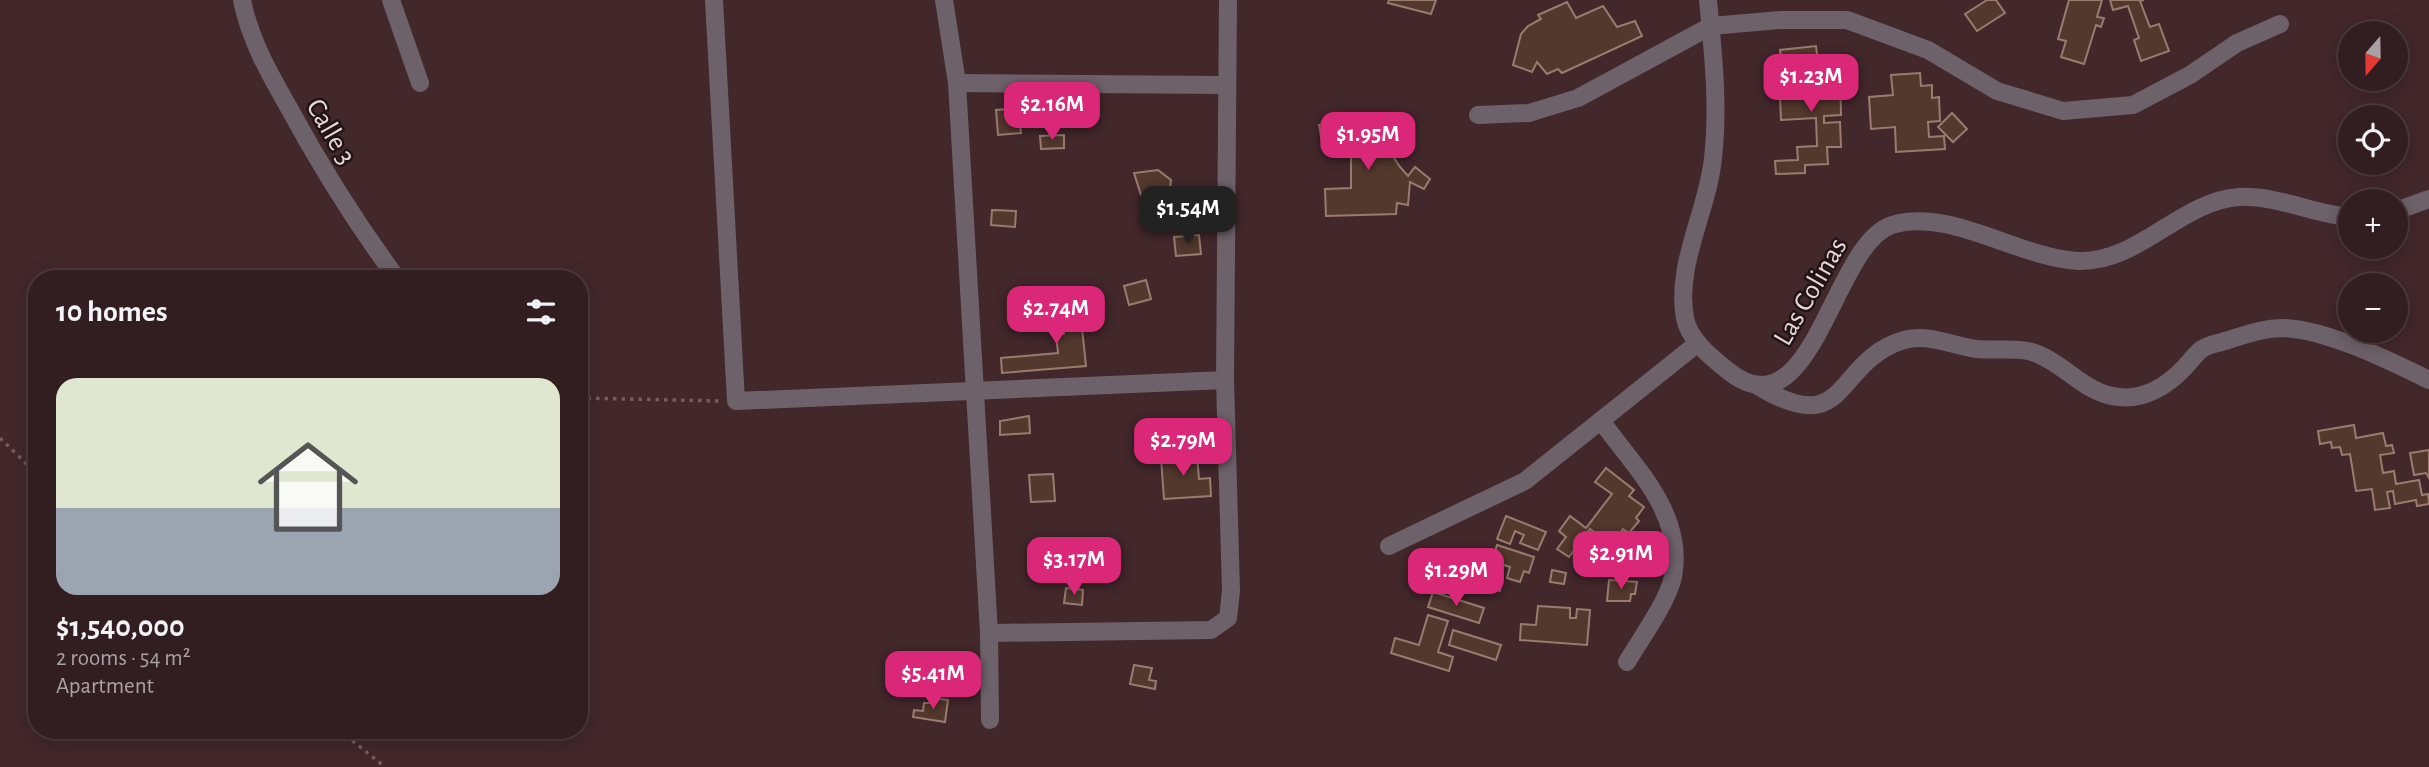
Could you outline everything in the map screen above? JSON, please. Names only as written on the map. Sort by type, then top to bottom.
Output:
[{"type":"street","name":"Calle 3","points":[[242,0],[247,28],[320,164],[356,223],[391,270]]},
{"type":"street","points":[[391,0],[421,82]]},
{"type":"street","points":[[714,0],[736,401],[1225,380]]},
{"type":"street","points":[[944,0],[957,83],[989,633],[990,720]]},
{"type":"street","points":[[989,633],[1210,630],[1228,618],[1231,592],[1225,380],[1228,0]]},
{"type":"street","points":[[1708,0],[1711,26],[1713,159],[1687,270],[1685,322],[1698,343],[1737,378],[1758,386],[1782,401],[1808,408],[1824,404],[1842,391],[1875,354],[1905,340],[1934,339],[1976,349],[2019,350],[2040,355],[2079,383],[2100,393],[2139,397],[2155,391],[2179,373],[2202,349],[2255,330],[2284,328],[2307,332],[2346,345],[2429,380]]},
{"type":"street","points":[[1478,116],[1529,113],[1578,98],[1711,26],[1781,20],[1847,20],[1928,50],[1997,91],[2063,111],[2133,105],[2190,75],[2237,43],[2280,24]]},
{"type":"street","points":[[957,83],[1226,85]]},
{"type":"street","name":"Las Colinas","points":[[1758,386],[1772,384],[1800,363],[1815,341],[1861,249],[1876,233],[1892,225],[1913,221],[1937,223],[2042,257],[2081,261],[2135,246],[2184,216],[2238,197],[2274,200],[2338,214]]},
{"type":"street","points":[[2408,207],[2429,199]]},
{"type":"street","points":[[1389,546],[1525,481],[1698,343]]},
{"type":"street","points":[[1602,422],[1659,496],[1674,539],[1673,578],[1627,662]]},
{"type":"path","points":[[588,398],[736,401]]},
{"type":"path","points":[[0,438],[28,465]]},
{"type":"path","points":[[350,739],[385,767]]},
{"type":"building","points":[[1389,0],[1436,0],[1431,14],[1388,3]]},
{"type":"building","points":[[1987,0],[1996,0],[2005,13],[1977,31],[1965,14]]},
{"type":"building","points":[[2069,0],[2102,0],[2097,17],[2104,18],[2101,27],[2096,25],[2084,64],[2061,57],[2066,41],[2058,39]]},
{"type":"building","points":[[2110,0],[2144,0],[2140,1],[2150,27],[2159,24],[2169,51],[2141,61],[2134,40],[2139,38],[2128,6],[2113,10]]},
{"type":"building","points":[[1567,2],[1576,18],[1603,6],[1617,27],[1635,21],[1642,36],[1562,73],[1558,69],[1547,74],[1537,62],[1532,72],[1513,65],[1521,34],[1528,26],[1541,19],[1538,15]]},
{"type":"building","points":[[1816,46],[1818,62],[1782,67],[1780,50]]},
{"type":"building","points":[[1840,71],[1841,115],[1824,116],[1824,123],[1840,122],[1841,147],[1827,147],[1828,164],[1805,165],[1805,173],[1776,174],[1775,161],[1798,160],[1797,147],[1817,146],[1816,118],[1781,120],[1779,73]]},
{"type":"building","points":[[1920,73],[1921,86],[1932,85],[1932,98],[1939,97],[1940,121],[1928,122],[1929,137],[1944,136],[1945,149],[1896,152],[1895,127],[1871,129],[1869,97],[1893,95],[1891,75]]},
{"type":"building","points":[[1066,104],[1083,105],[1082,123],[1065,123]]},
{"type":"building","points":[[1018,108],[1021,133],[998,135],[996,110]]},
{"type":"building","points":[[1952,113],[1967,129],[1953,142],[1938,127]]},
{"type":"building","points":[[1319,125],[1392,126],[1391,141],[1384,143],[1400,167],[1408,176],[1415,167],[1430,179],[1424,189],[1410,182],[1408,205],[1397,203],[1396,214],[1326,216],[1325,189],[1351,188],[1351,150],[1323,148]]},
{"type":"building","points":[[1064,135],[1064,148],[1041,149],[1040,136]]},
{"type":"building","points":[[1158,170],[1171,180],[1169,196],[1141,195],[1134,173]]},
{"type":"building","points":[[992,210],[1016,211],[1015,227],[991,225]]},
{"type":"building","points":[[1199,235],[1201,254],[1176,256],[1174,237]]},
{"type":"building","points":[[1146,280],[1151,299],[1129,305],[1124,286]]},
{"type":"building","points":[[1079,299],[1086,366],[1002,373],[1001,358],[1058,353],[1056,335],[1064,334],[1061,301]]},
{"type":"building","points":[[1029,416],[1030,433],[1000,435],[1000,421]]},
{"type":"building","points":[[2354,425],[2356,438],[2383,433],[2386,446],[2392,445],[2394,453],[2380,455],[2383,473],[2394,471],[2396,484],[2419,480],[2422,495],[2428,494],[2429,504],[2417,506],[2416,500],[2395,504],[2393,491],[2387,492],[2390,508],[2375,510],[2372,489],[2356,491],[2350,454],[2342,455],[2340,447],[2332,448],[2331,442],[2320,444],[2318,431]]},
{"type":"building","points":[[2429,450],[2429,478],[2426,473],[2414,475],[2410,453]]},
{"type":"building","points":[[1197,455],[1199,479],[1210,478],[1211,496],[1164,499],[1161,458]]},
{"type":"building","points":[[1606,468],[1634,490],[1629,496],[1644,507],[1636,518],[1639,521],[1629,533],[1623,529],[1611,545],[1590,529],[1569,557],[1557,549],[1566,537],[1559,531],[1570,516],[1586,528],[1612,494],[1595,482]]},
{"type":"building","points":[[1053,474],[1055,501],[1031,502],[1029,475]]},
{"type":"building","points":[[1506,516],[1546,532],[1538,550],[1520,543],[1524,535],[1515,531],[1510,544],[1497,539]]},
{"type":"building","points":[[1637,543],[1662,547],[1659,565],[1612,562],[1615,547],[1635,551]]},
{"type":"building","points":[[1497,545],[1534,557],[1529,573],[1524,571],[1520,582],[1507,578],[1510,567],[1492,561]]},
{"type":"building","points":[[1487,565],[1502,570],[1500,591],[1466,580],[1469,570],[1484,574]]},
{"type":"building","points":[[1552,570],[1566,573],[1564,584],[1550,582]]},
{"type":"building","points":[[1609,580],[1637,582],[1635,594],[1631,594],[1630,601],[1607,601]]},
{"type":"building","points":[[1066,588],[1083,590],[1082,605],[1064,603]]},
{"type":"building","points":[[1433,592],[1484,608],[1479,623],[1428,607]]},
{"type":"building","points":[[1538,606],[1570,608],[1570,618],[1576,618],[1577,609],[1590,610],[1587,645],[1520,640],[1521,624],[1536,625]]},
{"type":"building","points":[[1428,615],[1448,621],[1438,652],[1453,657],[1449,671],[1391,653],[1395,638],[1419,645]]},
{"type":"building","points":[[1453,630],[1501,645],[1496,660],[1449,645]]},
{"type":"building","points":[[1134,665],[1152,668],[1149,680],[1156,681],[1155,689],[1130,684]]},
{"type":"building","points":[[930,698],[948,700],[945,722],[913,717],[914,710],[923,711],[924,703],[930,703]]}]
